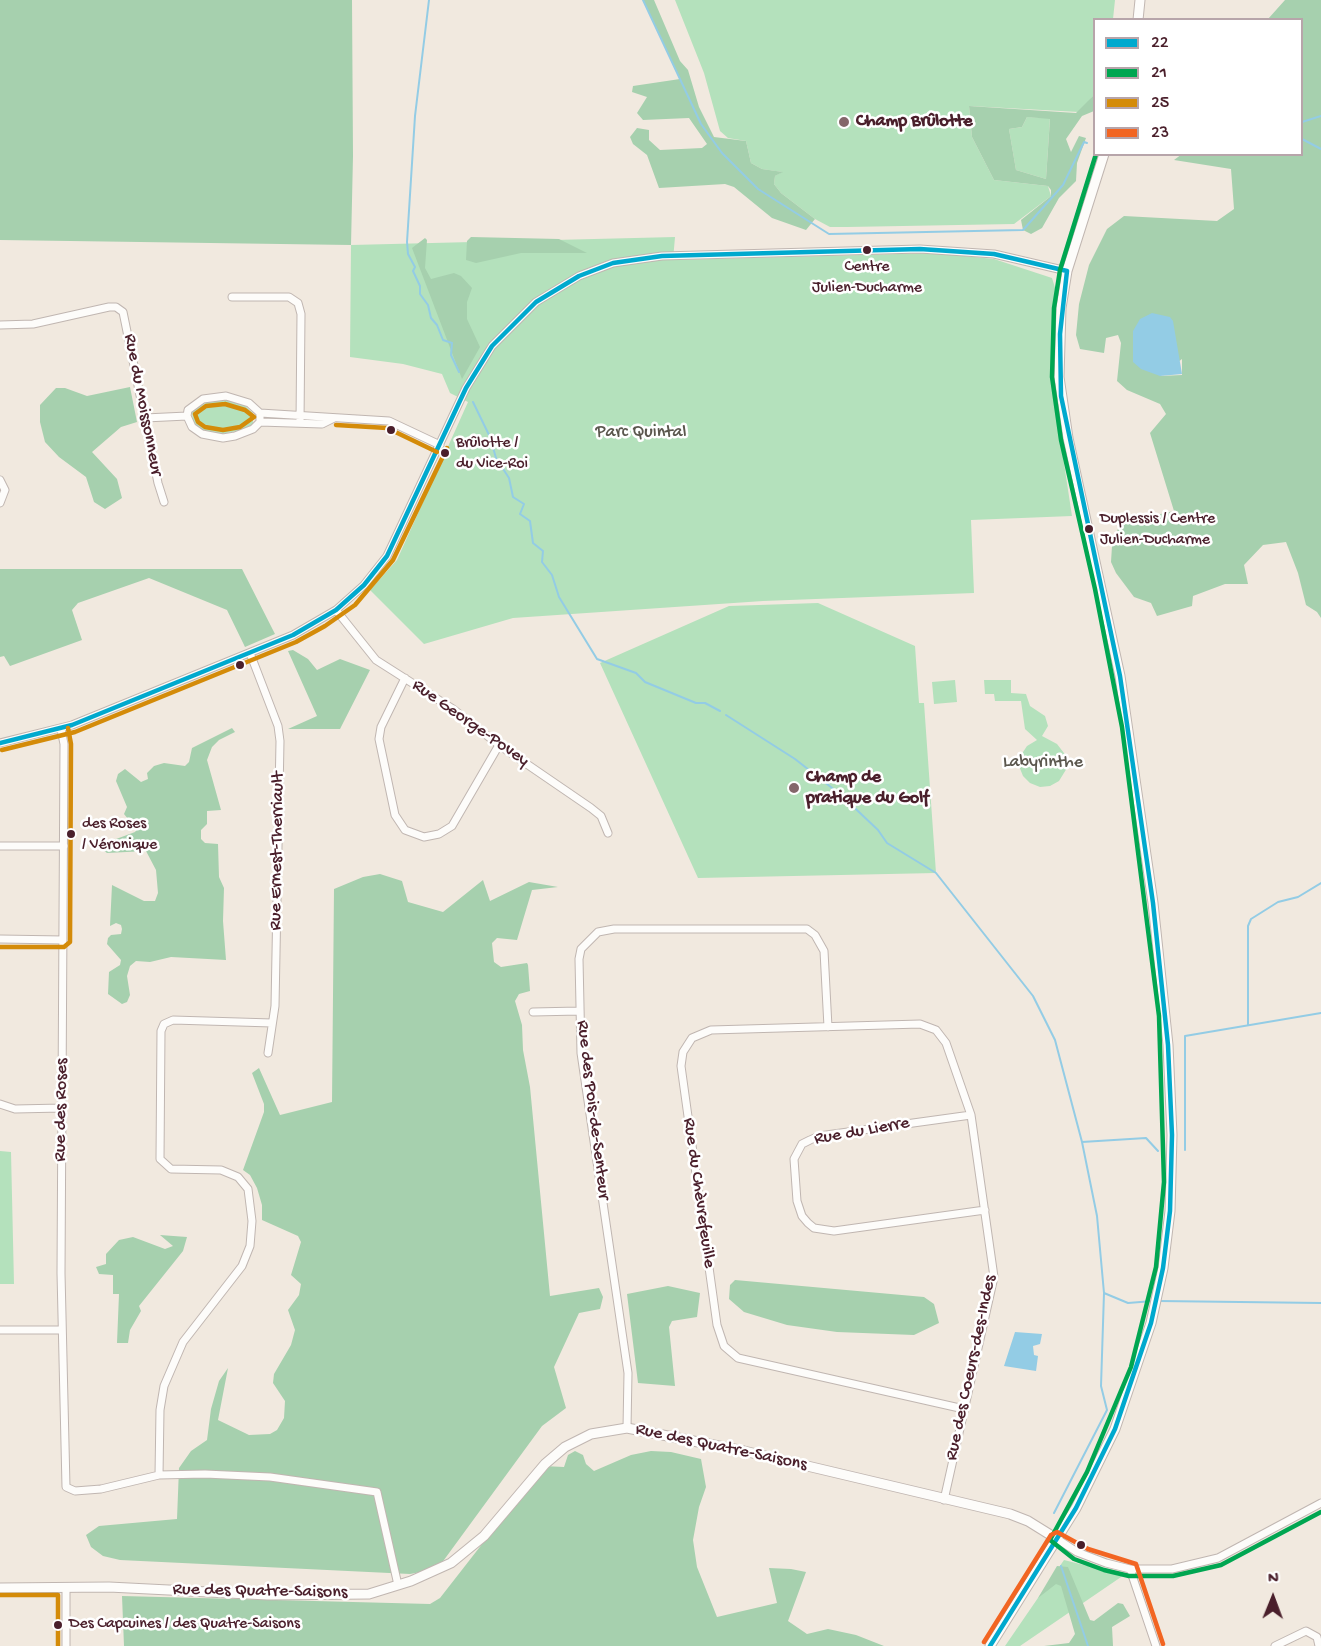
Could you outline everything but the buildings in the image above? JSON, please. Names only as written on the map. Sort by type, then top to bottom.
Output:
[{"type":"street","points":[[1138,18],[1140,0]]},
{"type":"street","points":[[990,1646],[1057,1539],[1094,1475],[1111,1440],[1146,1344],[1167,1241],[1172,1150],[1166,1015],[1129,726],[1061,396],[1060,334],[1067,271],[1103,156]]},
{"type":"street","points":[[0,743],[61,729],[250,653],[307,628],[336,610],[364,585],[387,556],[475,370],[506,329],[536,302],[579,276],[613,263],[662,256],[933,249],[994,254],[1067,271]]},
{"type":"street","points":[[232,297],[283,297],[298,303],[301,314],[300,423]]},
{"type":"street","name":"Rue du Moissonneur","points":[[0,325],[33,324],[109,307],[120,309],[125,316],[158,483],[164,502]]},
{"type":"street","points":[[334,418],[322,424],[260,422],[243,434],[223,438],[202,434],[192,428],[187,416],[188,410],[203,399],[219,396],[239,399],[260,412],[389,421],[440,445]]},
{"type":"street","points":[[260,412],[260,422]]},
{"type":"street","points":[[145,418],[187,416]]},
{"type":"street","points":[[0,480],[5,489],[0,503]]},
{"type":"street","name":"Rue George-Povey","points":[[336,610],[371,656],[469,720],[499,745],[591,808],[601,816],[608,832]]},
{"type":"street","name":"Rue Ernest-Therriault","points":[[250,653],[278,726],[280,741],[274,1006],[268,1053]]},
{"type":"street","points":[[405,678],[381,727],[379,739],[395,815],[405,830],[424,837],[439,834],[452,826],[499,745]]},
{"type":"street","name":"Rue des Roses","points":[[61,729],[64,744],[62,1108],[64,1476],[69,1490],[107,1488],[159,1475]]},
{"type":"street","points":[[0,846],[63,846]]},
{"type":"street","name":"Rue des Pois-de-Senteur","points":[[627,1428],[628,1373],[580,1053],[579,959],[587,940],[598,932],[614,929],[797,927],[807,929],[816,935],[824,951],[828,1027]]},
{"type":"street","points":[[0,939],[63,940]]},
{"type":"street","points":[[533,1012],[579,1011]]},
{"type":"street","points":[[272,1023],[173,1020],[164,1024],[161,1032],[160,1159],[171,1169],[221,1170],[238,1177],[248,1189],[252,1221],[250,1246],[242,1266],[183,1342],[171,1369],[160,1410],[159,1475],[270,1477],[377,1492],[398,1585]]},
{"type":"street","name":"Rue du Chèvrefeuille","points":[[936,1030],[920,1024],[705,1031],[692,1038],[683,1052],[681,1066],[720,1336],[724,1346],[738,1358],[964,1409]]},
{"type":"street","name":"Rue des Coeurs-des-Indes","points":[[936,1030],[946,1042],[971,1114],[994,1277],[945,1500]]},
{"type":"street","points":[[0,1104],[15,1109],[62,1108]]},
{"type":"street","name":"Rue du Lierre","points":[[971,1114],[819,1136],[802,1144],[794,1159],[797,1201],[802,1216],[808,1223],[823,1231],[834,1232],[985,1210]]},
{"type":"street","points":[[0,1330],[62,1330]]},
{"type":"street","name":"Rue des Quatre-Saisons","points":[[0,1588],[109,1587],[268,1595],[369,1594],[398,1585],[451,1563],[484,1536],[545,1464],[565,1447],[591,1434],[627,1428],[744,1451],[1020,1517],[1057,1539]]},
{"type":"street","points":[[1057,1539],[1085,1556],[1130,1569],[1172,1569],[1205,1563],[1237,1550],[1321,1503]]},
{"type":"street","points":[[1130,1569],[1156,1646]]},
{"type":"street","points":[[66,1587],[66,1646]]},
{"type":"street","points":[[1275,1646],[1306,1631],[1317,1637],[1319,1646]]},
{"type":"green space","points":[[0,0],[352,0],[351,245],[0,240]]},
{"type":"green space","points":[[643,0],[654,0],[680,61],[688,70],[699,107],[714,137],[746,141],[751,163],[762,169],[783,172],[775,176],[774,184],[781,193],[815,219],[806,230],[772,218],[734,187],[725,184],[659,188],[647,155],[633,144],[630,137],[637,128],[649,130],[649,140],[660,150],[702,148],[707,144],[689,118],[643,120],[637,113],[647,97],[632,92],[633,86],[680,79]]},
{"type":"green space","name":"Champ Brûlotte","points":[[675,0],[1115,0],[1113,18],[1093,18],[1093,96],[1079,112],[969,106],[972,137],[994,180],[1048,186],[1051,196],[1014,224],[830,227],[815,219],[781,193],[774,184],[775,176],[782,172],[762,169],[751,163],[746,141],[728,138],[720,131],[704,73]]},
{"type":"green space","points":[[1285,0],[1321,0],[1321,618],[1317,612],[1306,605],[1298,573],[1286,542],[1263,545],[1244,565],[1248,584],[1225,584],[1193,596],[1192,606],[1157,616],[1151,603],[1134,597],[1116,573],[1111,562],[1112,546],[1120,523],[1174,511],[1150,433],[1166,414],[1160,404],[1127,390],[1117,381],[1121,343],[1118,335],[1106,338],[1104,353],[1080,349],[1076,335],[1079,304],[1089,265],[1107,229],[1124,216],[1217,221],[1234,209],[1231,169],[1174,160],[1179,156],[1303,156],[1303,18],[1269,18]],"holes":[[[1182,359],[1182,375],[1160,376]]]},
{"type":"green space","points":[[1093,96],[1093,111],[1082,116],[1066,139],[1071,152],[1079,136],[1086,138],[1077,163],[1076,181],[1059,198],[1042,228],[1031,234],[1023,230],[1021,220],[1051,196],[1051,190],[1048,186],[994,180],[972,137],[969,106],[1076,113]],"holes":[[[1027,117],[1050,119],[1046,179],[1016,170],[1009,129],[1022,127]]]},
{"type":"green space","points":[[1027,117],[1050,118],[1046,179],[1016,170],[1009,129],[1022,127]]},
{"type":"green space","points":[[471,237],[559,239],[587,253],[521,253],[476,263],[466,260],[467,241]]},
{"type":"green space","name":"Parc Quintal","points":[[675,237],[673,260],[935,253],[994,259],[1052,278],[1056,291],[1052,342],[1053,391],[1072,516],[971,520],[974,593],[763,601],[513,618],[424,644],[370,590],[397,560],[468,402],[450,393],[442,374],[403,364],[350,357],[351,245]]},
{"type":"green space","points":[[425,238],[427,240],[425,268],[431,279],[454,273],[461,276],[472,288],[467,302],[467,319],[480,347],[462,379],[412,248]]},
{"type":"green space","points":[[130,387],[137,422],[121,427],[92,452],[117,479],[122,498],[105,509],[94,502],[86,477],[59,457],[45,442],[40,422],[40,405],[56,388],[65,388],[87,396]]},
{"type":"green space","points":[[227,399],[244,405],[253,413],[253,424],[247,429],[217,435],[207,433],[193,424],[192,411],[209,401]]},
{"type":"green space","points":[[0,569],[242,569],[275,634],[245,647],[227,610],[149,578],[78,603],[72,610],[82,640],[10,666],[4,656],[0,657]]},
{"type":"green space","name":"Champ de pratique du Golf","points":[[818,603],[915,646],[919,703],[924,703],[936,873],[698,878],[600,663],[729,606]]},
{"type":"green space","points":[[293,650],[308,659],[317,670],[340,659],[370,670],[340,729],[288,729],[317,716],[288,651]]},
{"type":"green space","points":[[955,680],[957,702],[934,704],[932,682]]},
{"type":"green space","name":"Labyrinthe","points":[[984,680],[1011,680],[1011,693],[1026,694],[1030,706],[1045,716],[1048,726],[1042,736],[1057,744],[1067,757],[1067,768],[1059,781],[1050,786],[1040,787],[1030,783],[1023,776],[1019,766],[1021,755],[1027,746],[1037,740],[1025,729],[1021,701],[995,701],[994,694],[985,694]]},
{"type":"green space","points":[[232,728],[235,732],[219,740],[212,747],[207,760],[221,810],[207,811],[207,824],[201,830],[201,839],[205,843],[218,844],[219,877],[224,888],[223,921],[226,960],[171,957],[150,962],[136,961],[130,966],[127,976],[130,995],[127,1002],[122,1004],[108,994],[109,972],[120,965],[121,960],[107,944],[111,935],[121,934],[122,929],[121,925],[116,923],[110,926],[112,885],[144,901],[155,901],[158,893],[156,870],[146,851],[107,853],[101,848],[100,845],[135,832],[141,824],[137,820],[128,819],[124,814],[127,807],[116,781],[118,774],[125,769],[141,782],[148,779],[147,773],[154,766],[164,763],[185,766],[189,762],[192,748]]},
{"type":"green space","points":[[380,874],[402,881],[408,902],[443,912],[483,880],[490,901],[529,882],[558,887],[532,890],[517,940],[497,938],[492,943],[494,962],[501,967],[527,963],[528,965],[530,991],[519,994],[515,1001],[522,1025],[523,1050],[530,1087],[550,1296],[599,1288],[603,1297],[600,1309],[579,1313],[554,1367],[566,1408],[542,1426],[441,1564],[426,1571],[410,1574],[120,1560],[103,1556],[91,1547],[86,1535],[99,1526],[177,1519],[179,1468],[191,1451],[207,1440],[211,1409],[219,1381],[228,1368],[218,1420],[249,1435],[270,1434],[277,1430],[284,1418],[285,1401],[273,1383],[274,1374],[291,1345],[295,1330],[288,1310],[299,1295],[301,1284],[291,1275],[301,1242],[298,1236],[262,1220],[262,1205],[257,1188],[250,1175],[243,1170],[264,1112],[264,1104],[252,1073],[259,1068],[280,1115],[332,1102],[334,889],[363,877]]},
{"type":"green space","points":[[0,1151],[11,1152],[14,1284],[0,1284]]},
{"type":"green space","points":[[160,1235],[187,1237],[183,1251],[139,1306],[141,1311],[130,1330],[128,1343],[117,1343],[119,1294],[113,1294],[113,1275],[99,1274],[96,1267],[106,1264],[106,1254],[119,1240],[133,1237],[165,1249],[173,1246]]},
{"type":"green space","points":[[735,1280],[924,1297],[934,1304],[939,1323],[914,1335],[837,1332],[787,1325],[744,1312],[729,1299],[730,1285]]},
{"type":"green space","points":[[668,1286],[700,1293],[697,1317],[672,1321],[669,1327],[675,1386],[638,1383],[627,1294]]},
{"type":"green space","points":[[575,1451],[583,1455],[586,1464],[594,1471],[631,1455],[651,1451],[671,1452],[701,1459],[706,1487],[699,1507],[693,1540],[697,1567],[717,1617],[777,1603],[769,1568],[791,1569],[806,1572],[788,1621],[807,1634],[828,1629],[856,1635],[884,1646],[124,1646],[122,1596],[430,1604],[440,1598],[543,1466],[564,1467],[568,1455]]},
{"type":"green space","points":[[1064,1560],[1124,1575],[1020,1646],[1005,1646]]},
{"type":"green space","points":[[1057,1566],[1068,1567],[1090,1620],[1094,1621],[1118,1603],[1123,1604],[1130,1616],[1112,1627],[1113,1646],[1044,1646],[1069,1643],[1075,1634],[1061,1586],[1056,1584],[1038,1598]]},
{"type":"water","points":[[1152,313],[1170,317],[1173,321],[1182,374],[1160,376],[1141,369],[1133,362],[1133,331],[1140,319]]},
{"type":"water","points":[[1015,1332],[1042,1334],[1040,1344],[1033,1346],[1034,1355],[1038,1356],[1036,1371],[1004,1366]]},
{"type":"waterway","points":[[429,0],[415,116],[407,242],[408,254],[415,267],[413,271],[420,286],[420,294],[428,305],[431,318],[437,325],[443,340],[452,343],[451,355],[459,372]]},
{"type":"waterway","points":[[643,0],[701,124],[722,153],[758,189],[829,234],[1023,230],[1063,185],[1084,142],[1087,143]]},
{"type":"waterway","points":[[1303,122],[1321,116]]},
{"type":"waterway","points":[[1303,140],[1321,149]]},
{"type":"waterway","points":[[473,402],[490,437],[496,458],[509,478],[513,497],[524,504],[520,514],[530,521],[533,543],[543,551],[542,562],[552,575],[559,597],[597,659],[636,673],[645,682],[696,703],[705,703],[720,711]]},
{"type":"waterway","points":[[726,715],[795,759],[841,795],[878,830],[887,843],[936,873],[1033,996],[1055,1040],[1082,1142],[1097,1216],[1104,1293],[1101,1386],[1107,1410],[1054,1513]]},
{"type":"waterway","points":[[1248,1025],[1248,926],[1251,919],[1278,902],[1298,897],[1321,883]]},
{"type":"waterway","points":[[1185,1150],[1185,1036],[1321,1013]]},
{"type":"waterway","points":[[1082,1142],[1146,1138],[1158,1151]]},
{"type":"waterway","points":[[1104,1293],[1128,1303],[1153,1301]]},
{"type":"waterway","points":[[1159,1301],[1321,1303]]},
{"type":"waterway","points":[[1061,1566],[1088,1646]]},
{"type":"transit line","name":"21","points":[[1095,156],[1060,270],[1054,308],[1052,377],[1061,440],[1095,589],[1122,727],[1159,1016],[1164,1182],[1156,1267],[1131,1367],[1087,1472],[1050,1540],[1074,1559],[1104,1570],[1129,1576],[1173,1576],[1221,1565],[1321,1512]]},
{"type":"transit line","name":"22","points":[[0,743],[72,725],[293,635],[336,610],[364,585],[387,556],[466,388],[492,346],[536,302],[579,276],[613,263],[662,256],[920,249],[994,254],[1067,271]]},
{"type":"transit line","name":"22","points":[[990,1646],[1076,1508],[1115,1429],[1151,1323],[1163,1268],[1170,1211],[1172,1135],[1168,1045],[1153,903],[1120,676],[1061,396],[1060,334],[1067,271]]},
{"type":"transit line","name":"25","points":[[225,404],[245,410],[254,417],[240,427],[223,430],[205,427],[198,422],[195,414],[206,406],[225,404]]},
{"type":"transit line","name":"25","points":[[336,425],[387,428],[437,452]]},
{"type":"transit line","name":"25","points":[[2,750],[75,732],[296,642],[325,626],[355,605],[393,560],[447,448]]},
{"type":"transit line","name":"25","points":[[0,947],[64,947],[70,942],[71,744],[68,728]]},
{"type":"transit line","name":"23","points":[[984,1642],[1051,1535],[1057,1532],[1088,1549],[1136,1564],[1163,1644]]},
{"type":"transit line","name":"25","points":[[0,1595],[58,1595],[58,1646]]},
{"type":"place","name":"Champ Brûlotte","points":[[844,122]]},
{"type":"place","name":"Centre Julien-Ducharme","points":[[867,250]]},
{"type":"place","name":"Brûlotte / du Vice-Roi","points":[[445,453]]},
{"type":"place","name":"Duplessis / Centre Julien-Ducharme","points":[[1089,529]]},
{"type":"place","name":"Champ de pratique du Golf","points":[[794,788]]},
{"type":"place","name":"des Roses / Véronique","points":[[71,834]]},
{"type":"place","name":"Des Capcuines / des Quatre-Saisons","points":[[58,1625]]}]
